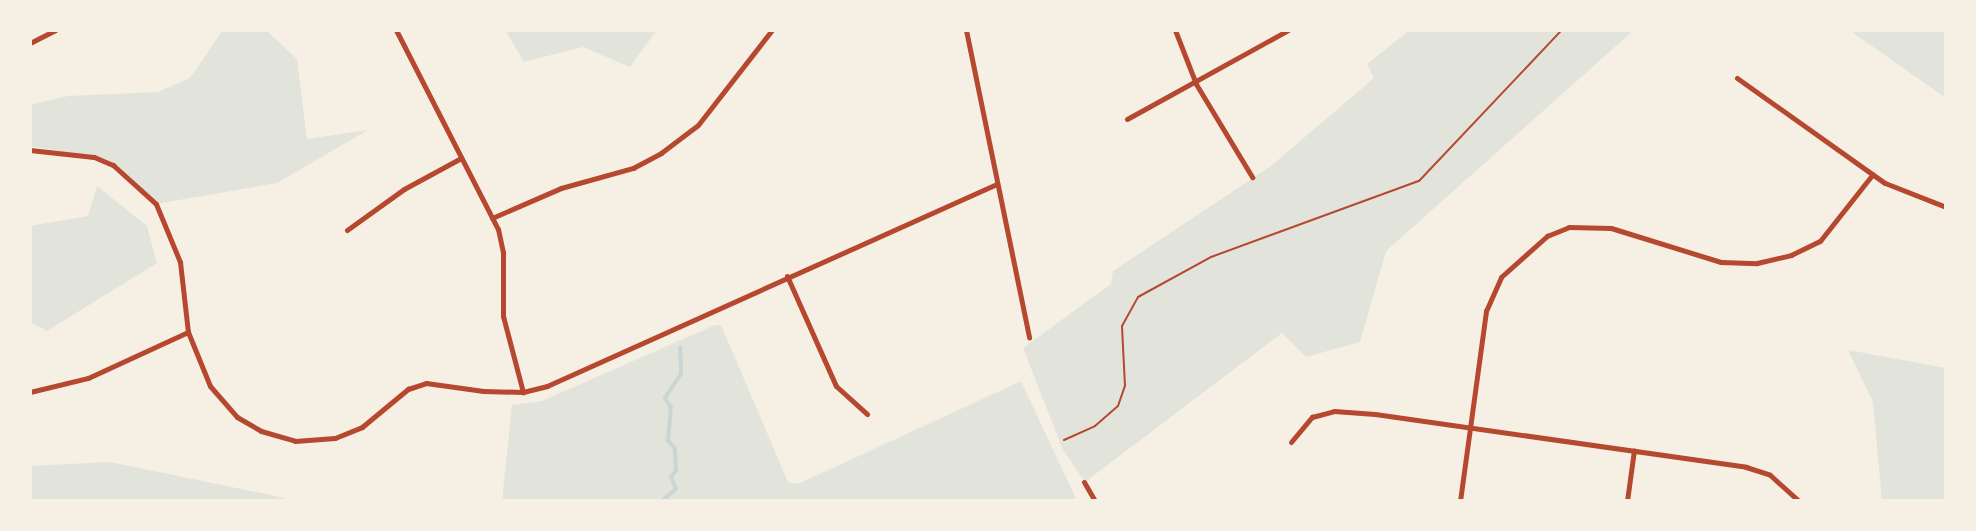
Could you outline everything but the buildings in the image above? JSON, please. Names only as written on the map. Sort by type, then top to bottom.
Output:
[{"type":"street","points":[[30,43],[55,30]]},
{"type":"street","points":[[396,30],[492,218],[503,252],[502,316],[523,391]]},
{"type":"street","points":[[492,218],[561,188],[634,168],[661,153],[698,125],[772,30]]},
{"type":"street","points":[[966,30],[1029,338]]},
{"type":"street","points":[[1175,30],[1196,84],[1252,177]]},
{"type":"street","points":[[1127,119],[1196,84],[1288,30]]},
{"type":"street","points":[[1737,78],[1873,174],[1920,201],[1946,207]]},
{"type":"street","points":[[30,150],[94,157],[113,165],[156,204],[180,262],[188,331],[197,361],[222,402],[261,431],[295,441],[335,438],[362,427],[408,389],[426,383],[523,391],[600,363],[787,275],[997,184]]},
{"type":"street","points":[[347,230],[404,189],[461,158]]},
{"type":"street","points":[[1460,501],[1486,311],[1494,290],[1519,259],[1546,236],[1569,227],[1611,228],[1721,261],[1757,263],[1791,255],[1820,241],[1873,174]]},
{"type":"street","points":[[787,275],[836,386],[867,414]]},
{"type":"street","points":[[30,392],[88,378],[188,331]]},
{"type":"street","points":[[1291,442],[1312,417],[1334,411],[1746,467],[1770,475],[1799,501]]},
{"type":"street","points":[[1627,501],[1634,450]]},
{"type":"street","points":[[1084,482],[1095,501]]},
{"type":"path","points":[[1064,440],[1096,426],[1118,406],[1125,386],[1125,315],[1138,297],[1231,249],[1419,181],[1562,30]]},
{"type":"shaded area","points":[[223,30],[266,30],[297,59],[307,139],[368,130],[277,183],[156,204],[130,177],[94,157],[30,146],[30,105],[68,96],[158,92],[190,78]]},
{"type":"shaded area","points":[[505,30],[657,30],[630,67],[583,47],[524,62]]},
{"type":"shaded area","points":[[1410,30],[1634,30],[1386,251],[1360,342],[1306,357],[1282,333],[1085,482],[1063,450],[1023,348],[1111,284],[1113,271],[1271,166],[1374,78],[1367,64]]},
{"type":"shaded area","points":[[1849,30],[1946,30],[1946,98]]},
{"type":"shaded area","points":[[97,186],[147,226],[157,263],[47,331],[30,322],[30,226],[88,216]]},
{"type":"shaded area","points":[[715,325],[721,325],[788,482],[798,484],[1021,381],[1077,501],[502,501],[512,405],[542,401]]},
{"type":"shaded area","points":[[1848,350],[1946,368],[1946,501],[1882,501],[1873,402]]},
{"type":"shaded area","points":[[110,462],[296,501],[30,501],[30,466]]},
{"type":"waterway","points":[[662,501],[676,489],[671,477],[676,471],[675,449],[668,441],[671,408],[665,398],[681,374],[680,348]]}]
